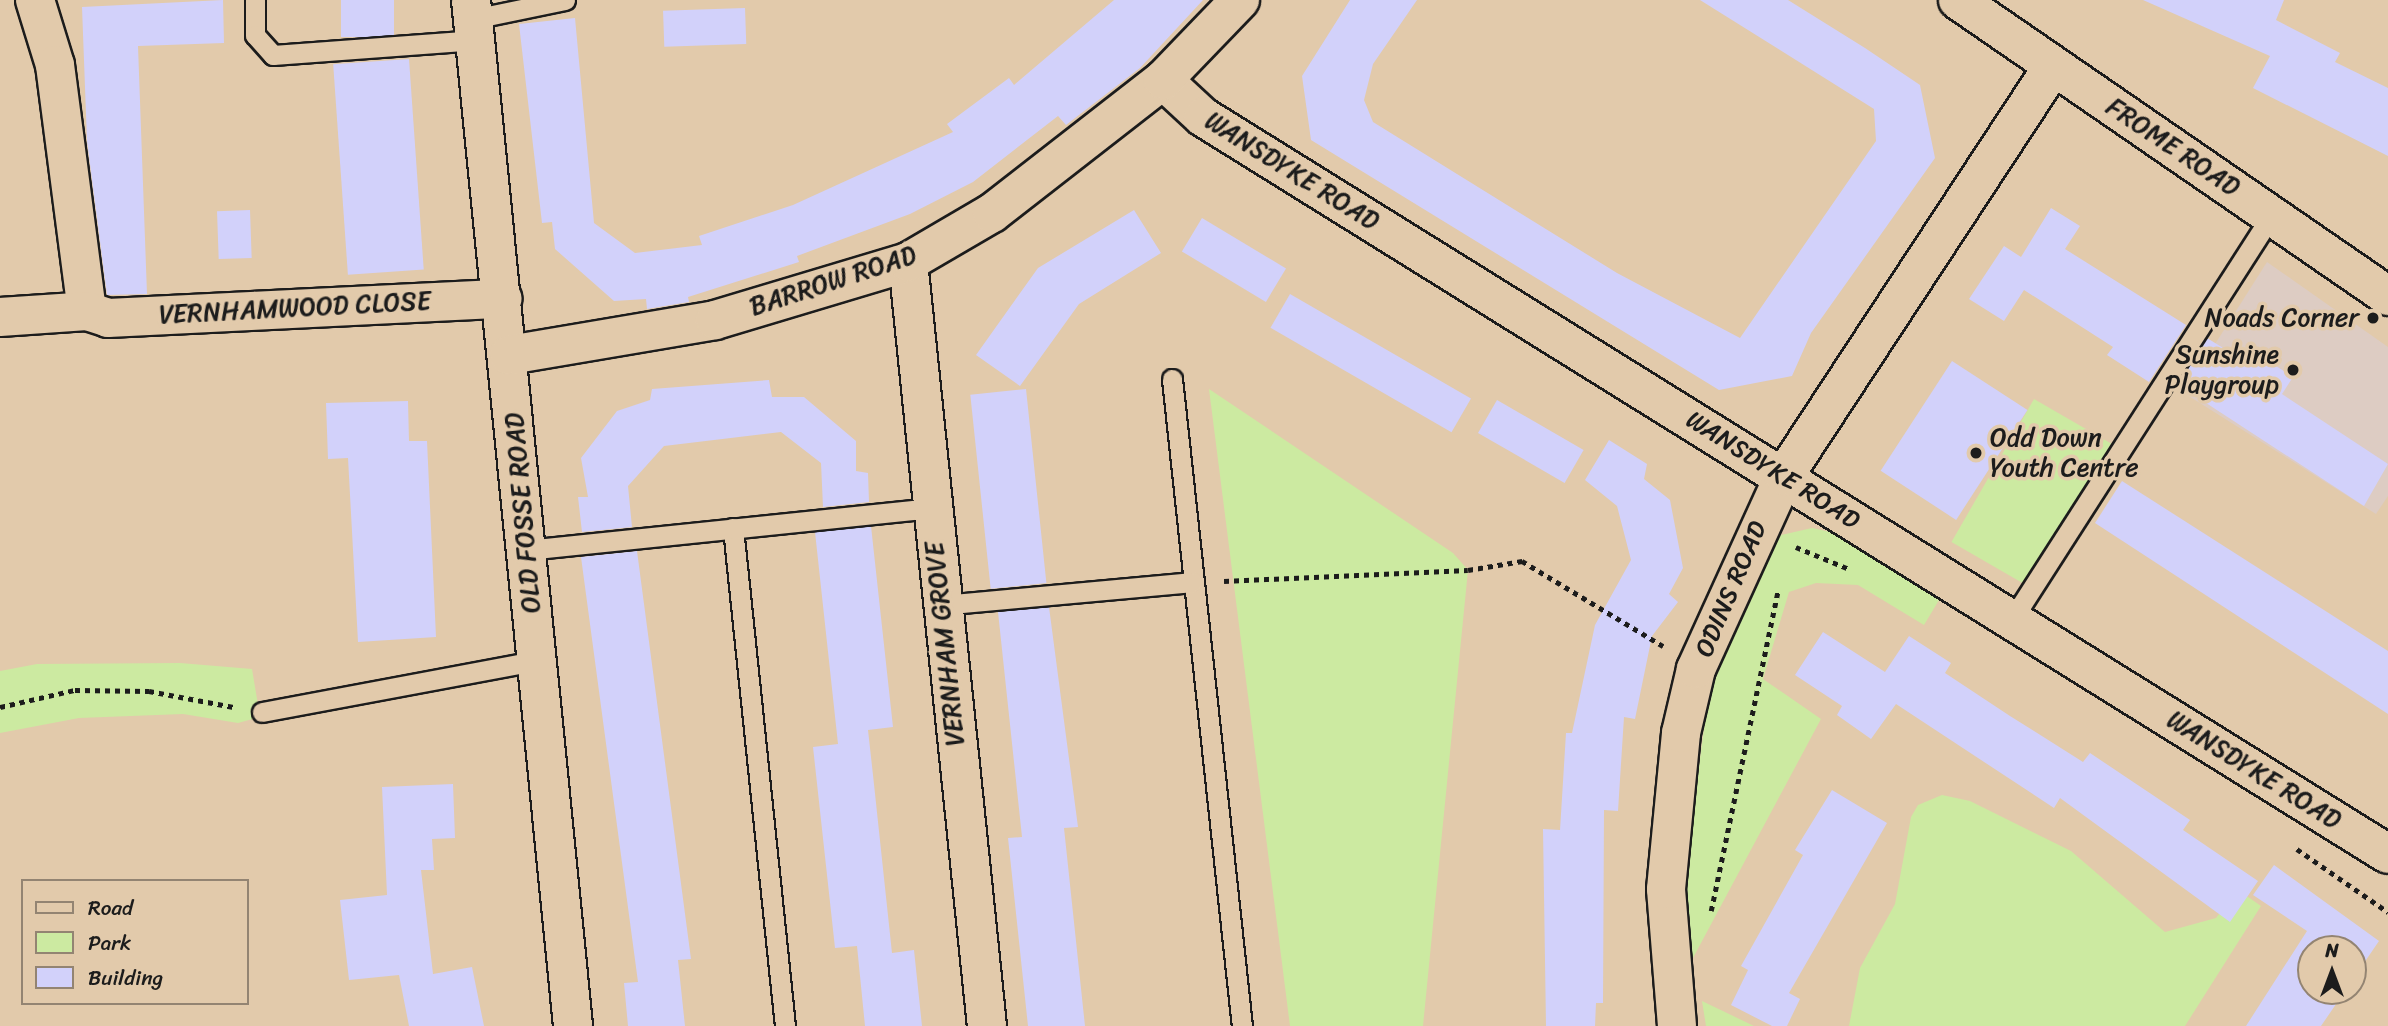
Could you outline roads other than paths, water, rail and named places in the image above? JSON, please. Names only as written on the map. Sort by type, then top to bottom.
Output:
[{"type":"street","points":[[35,0],[58,88],[87,312]]},
{"type":"street","name":"BARROW ROAD","points":[[509,355],[715,320],[908,262],[992,213],[1163,80],[1240,0]]},
{"type":"street","name":"FROME ROAD","points":[[1958,0],[2388,296]]},
{"type":"street","name":"OLD FOSSE ROAD","points":[[474,20],[573,1026]]},
{"type":"street","name":"ODINS ROAD","points":[[1677,1026],[1667,877],[1681,733],[1696,669],[1763,514],[1784,476],[2053,65]]},
{"type":"street","name":"WANSDYKE ROAD","points":[[1163,80],[1203,117],[2013,618],[2388,854]]},
{"type":"street","name":"VERNHAM GROVE","points":[[908,262],[930,508],[987,1026]]},
{"type":"street","name":"VERNHAMWOOD CLOSE","points":[[0,317],[87,312],[120,317],[503,299]]},
{"type":"lane","points":[[255,0],[255,36],[273,55],[474,20],[565,0]]},
{"type":"lane","points":[[2013,618],[2272,215]]},
{"type":"lane","points":[[1172,379],[1242,1026]]},
{"type":"lane","points":[[526,550],[930,508]]},
{"type":"lane","points":[[733,528],[785,1026]]},
{"type":"lane","points":[[941,605],[1192,582]]},
{"type":"lane","points":[[262,712],[536,661]]},
{"type":"place","name":"Noads Corner","points":[[2373,318]]},
{"type":"place","name":"Sunshine Playgroup","points":[[2293,370]]},
{"type":"place","name":"Odd Down Youth Centre","points":[[1976,453]]}]
